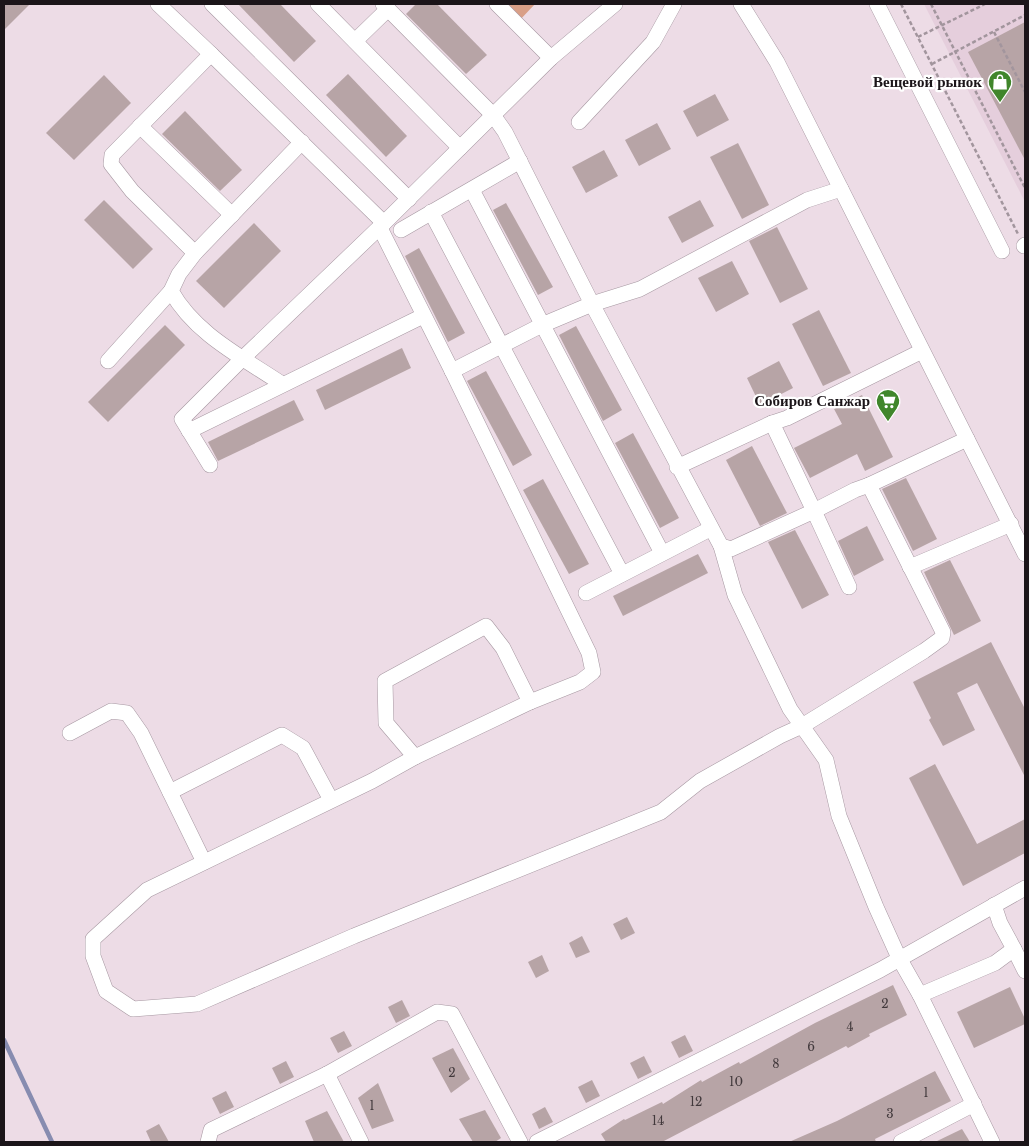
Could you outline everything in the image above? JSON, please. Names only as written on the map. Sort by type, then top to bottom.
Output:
[{"type":"street","points":[[158,4],[302,142],[382,226],[423,316],[452,371],[589,653],[593,672],[580,682],[530,702],[415,757],[372,781],[146,890],[93,939],[93,956],[106,991],[133,1008],[197,1004],[354,936],[661,812],[700,782],[780,736],[802,726],[924,651],[942,638],[943,632],[868,485]]},
{"type":"street","points":[[212,4],[409,199]]},
{"type":"street","points":[[318,4],[460,148]]},
{"type":"street","points":[[497,4],[551,58]]},
{"type":"street","points":[[210,465],[182,419],[243,358],[382,226],[551,58],[615,4]]},
{"type":"street","points":[[578,122],[653,42],[674,4]]},
{"type":"street","points":[[741,4],[777,62],[1025,554]]},
{"type":"street","points":[[754,4],[777,62]]},
{"type":"street","points":[[877,4],[1002,251]]},
{"type":"street","points":[[355,41],[386,6],[493,115],[520,161],[592,304],[710,529],[721,546],[735,594],[790,709],[826,760],[839,816],[876,907],[899,958],[920,995],[992,1142]]},
{"type":"street","points":[[195,253],[132,191],[111,164],[112,155],[211,54]]},
{"type":"street","points":[[140,126],[232,215]]},
{"type":"street","points":[[108,361],[171,291],[179,274],[195,253],[302,142]]},
{"type":"street","points":[[401,230],[520,161]]},
{"type":"street","points":[[452,371],[542,325],[592,304],[640,289],[807,200],[841,188]]},
{"type":"street","points":[[472,190],[662,553]]},
{"type":"street","points":[[431,212],[622,574]]},
{"type":"street","points":[[171,291],[177,302],[196,324],[226,348],[282,384]]},
{"type":"street","points":[[189,430],[423,316]]},
{"type":"street","points":[[678,468],[772,423],[787,418],[922,350]]},
{"type":"street","points":[[772,423],[850,587]]},
{"type":"street","points":[[721,546],[731,549],[967,439]]},
{"type":"street","points":[[910,567],[1011,524]]},
{"type":"street","points":[[586,593],[710,529]]},
{"type":"street","points":[[415,757],[386,722],[385,681],[486,626],[503,648],[530,702]]},
{"type":"street","points":[[70,733],[112,712],[127,713],[141,733],[204,862]]},
{"type":"street","points":[[170,792],[282,735],[303,748],[331,800]]},
{"type":"street","points":[[537,1142],[880,970],[1025,888]]},
{"type":"street","points":[[994,905],[1000,923],[1025,971]]},
{"type":"street","points":[[920,995],[995,963],[1014,948]]},
{"type":"street","points":[[209,1136],[327,1074],[438,1012],[452,1014],[520,1142]]},
{"type":"street","points":[[327,1074],[362,1142]]},
{"type":"street","points":[[902,1142],[974,1104]]},
{"type":"path","points":[[901,4],[1024,245]]},
{"type":"path","points":[[931,4],[1025,188]]},
{"type":"path","points":[[918,37],[982,4]]},
{"type":"path","points":[[932,64],[1025,15]]},
{"type":"path","points":[[994,32],[1025,92]]},
{"type":"shaded area","points":[[499,4],[535,4],[518,22]]},
{"type":"shaded area","name":"Вещевой рынок","points":[[924,4],[1025,4],[1025,202]]},
{"type":"building","points":[[4,4],[30,4],[4,30]]},
{"type":"building","points":[[238,4],[280,4],[316,41],[294,62]]},
{"type":"building","points":[[416,4],[437,4],[487,55],[466,74],[406,14]]},
{"type":"building","points":[[1025,22],[1025,160],[968,52]]},
{"type":"building","points":[[348,74],[407,136],[386,157],[326,95]]},
{"type":"building","points":[[104,75],[131,103],[74,160],[46,133]]},
{"type":"building","points":[[715,94],[729,120],[697,137],[683,111]]},
{"type":"building","points":[[185,111],[242,170],[220,191],[162,134]]},
{"type":"building","points":[[657,123],[671,149],[639,166],[625,140]]},
{"type":"building","points":[[738,143],[769,205],[742,219],[710,157]]},
{"type":"building","points":[[604,150],[618,176],[586,193],[572,167]]},
{"type":"building","points":[[104,200],[153,249],[133,269],[84,220]]},
{"type":"building","points":[[700,200],[714,226],[682,243],[668,217]]},
{"type":"building","points":[[506,203],[553,287],[538,295],[493,210]]},
{"type":"building","points":[[254,223],[281,251],[224,308],[196,281]]},
{"type":"building","points":[[777,227],[808,289],[780,303],[749,241]]},
{"type":"building","points":[[419,248],[465,333],[448,342],[405,256]]},
{"type":"building","points":[[732,261],[749,294],[716,312],[698,278]]},
{"type":"building","points":[[819,310],[851,373],[823,386],[792,324]]},
{"type":"building","points":[[165,325],[185,345],[108,422],[88,402]]},
{"type":"building","points":[[576,326],[622,410],[603,421],[559,335]]},
{"type":"building","points":[[402,348],[411,368],[325,410],[316,390]]},
{"type":"building","points":[[779,361],[793,388],[760,405],[747,378]]},
{"type":"building","points":[[486,371],[532,455],[513,466],[467,381]]},
{"type":"building","points":[[862,395],[893,457],[865,471],[857,454],[810,478],[794,448],[842,424],[834,409]]},
{"type":"building","points":[[294,400],[304,420],[218,461],[208,442]]},
{"type":"building","points":[[633,433],[679,518],[660,528],[615,443]]},
{"type":"building","points":[[752,446],[787,513],[760,526],[726,460]]},
{"type":"building","points":[[906,478],[937,539],[913,551],[882,489]]},
{"type":"building","points":[[543,479],[589,564],[569,574],[523,490]]},
{"type":"building","points":[[867,526],[884,560],[854,576],[838,541]]},
{"type":"building","points":[[795,530],[829,595],[802,609],[768,542]]},
{"type":"building","points":[[698,554],[708,573],[623,616],[613,596]]},
{"type":"building","points":[[950,560],[981,621],[954,635],[924,572]]},
{"type":"building","points":[[991,642],[1025,709],[1025,777],[977,683],[957,693],[975,730],[943,746],[929,720],[931,718],[913,682]]},
{"type":"building","points":[[935,764],[977,844],[1025,819],[1025,853],[963,886],[909,778]]},
{"type":"building","points":[[627,917],[635,933],[621,940],[613,924]]},
{"type":"building","points":[[582,936],[590,952],[576,958],[569,943]]},
{"type":"building","points":[[542,955],[549,971],[536,978],[528,962]]},
{"type":"building","points":[[893,985],[907,1015],[869,1034],[870,1036],[848,1048],[846,1046],[662,1142],[606,1142],[601,1134],[624,1119],[662,1102],[663,1104],[701,1080],[702,1082],[739,1062],[740,1064],[815,1023]]},
{"type":"building","points":[[1010,987],[1025,1019],[1025,1024],[974,1048],[957,1012]]},
{"type":"building","points":[[402,1000],[410,1016],[396,1023],[388,1007]]},
{"type":"building","points":[[344,1031],[352,1046],[338,1053],[330,1038]]},
{"type":"building","points":[[685,1035],[693,1051],[679,1058],[671,1042]]},
{"type":"building","points":[[453,1048],[470,1079],[451,1093],[432,1058]]},
{"type":"building","points":[[644,1056],[652,1072],[638,1079],[630,1063]]},
{"type":"building","points":[[286,1061],[294,1077],[280,1084],[272,1068]]},
{"type":"building","points":[[935,1071],[951,1101],[875,1139],[876,1142],[789,1142],[837,1121]]},
{"type":"building","points":[[592,1080],[600,1096],[586,1103],[578,1087]]},
{"type":"building","points":[[378,1083],[394,1121],[372,1129],[358,1098]]},
{"type":"building","points":[[226,1091],[234,1107],[220,1114],[212,1098]]},
{"type":"building","points":[[545,1107],[553,1122],[539,1129],[532,1114]]},
{"type":"building","points":[[485,1110],[501,1138],[495,1142],[473,1142],[459,1119]]},
{"type":"building","points":[[327,1111],[344,1142],[314,1142],[305,1121]]},
{"type":"building","points":[[159,1124],[169,1142],[151,1142],[146,1131]]},
{"type":"building","points":[[962,1129],[970,1142],[935,1142]]},
{"type":"waterway","points":[[4,1040],[52,1142]]},
{"type":"place","name":"Вещевой рынок","points":[[1000,103]]},
{"type":"place","name":"Собиров Санжар","points":[[888,422]]}]
